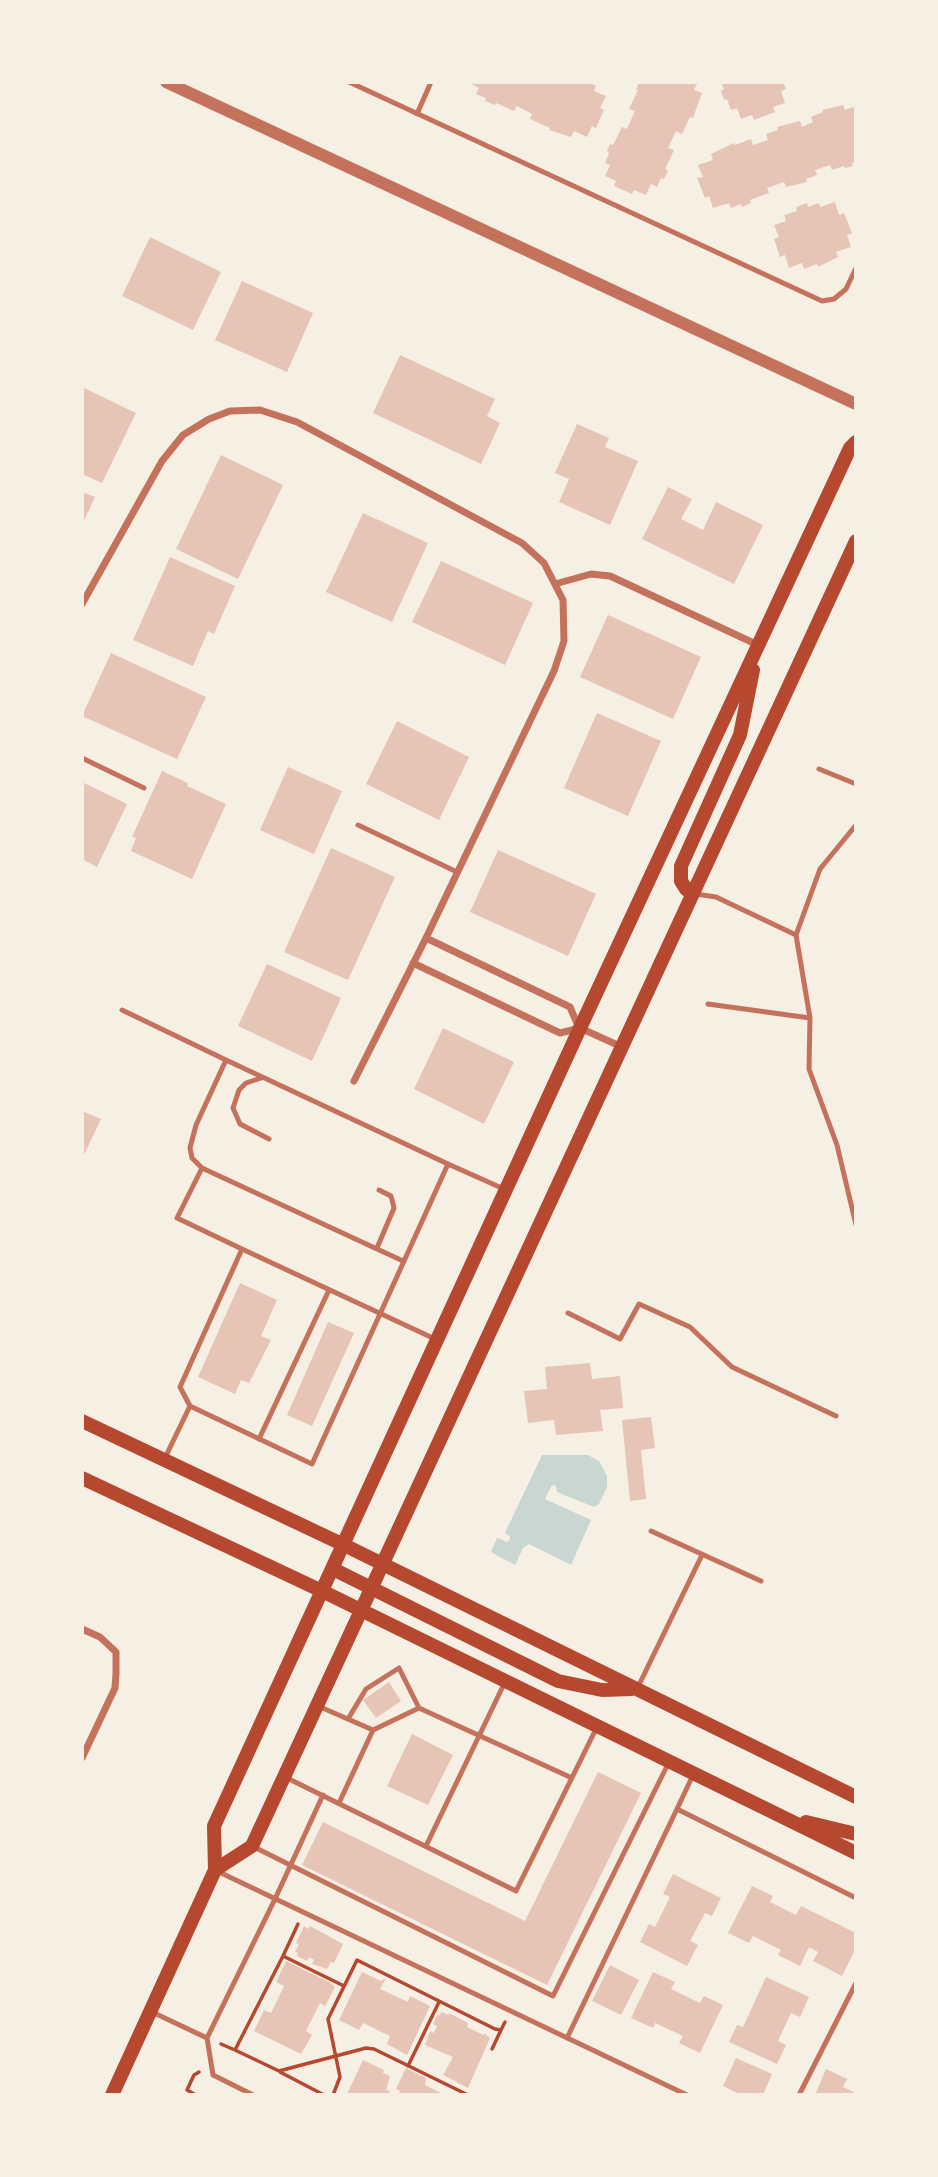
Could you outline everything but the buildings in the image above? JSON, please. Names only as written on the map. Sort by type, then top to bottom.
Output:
[{"type":"main road","points":[[113,2095],[215,1870],[214,1826],[580,1028],[846,456],[856,442]]},
{"type":"main road","points":[[215,1870],[253,1846],[856,541]]},
{"type":"main road","points":[[693,894],[686,890],[681,881],[681,866],[740,735],[758,646]]},
{"type":"main road","points":[[82,1421],[344,1545],[856,1797]]},
{"type":"main road","points":[[82,1478],[362,1610],[856,1853]]},
{"type":"main road","points":[[332,1569],[558,1681],[602,1690],[637,1689]]},
{"type":"main road","points":[[781,1816],[856,1834]]},
{"type":"street","points":[[166,82],[856,404]]},
{"type":"street","points":[[82,604],[162,461],[183,435],[209,419],[230,411],[260,410],[297,422],[522,543],[544,563],[563,600],[564,640],[554,671],[354,1081]]},
{"type":"street","points":[[555,584],[591,574],[610,576],[758,646]]},
{"type":"street","points":[[426,938],[570,1007],[580,1028]]},
{"type":"street","points":[[413,963],[561,1033],[580,1028],[622,1047]]},
{"type":"street","points":[[82,1629],[100,1637],[116,1652],[115,1688],[82,1758]]},
{"type":"lane","points":[[349,82],[822,301],[834,299],[846,289],[856,268]]},
{"type":"lane","points":[[417,114],[431,82]]},
{"type":"lane","points":[[82,758],[144,788]]},
{"type":"lane","points":[[820,769],[856,784]]},
{"type":"lane","points":[[358,825],[457,872]]},
{"type":"lane","points":[[856,825],[820,869],[796,935],[810,1018],[809,1069],[837,1145],[856,1225]]},
{"type":"lane","points":[[693,894],[716,897],[796,935]]},
{"type":"lane","points":[[708,1003],[810,1018]]},
{"type":"lane","points":[[122,1010],[264,1079]]},
{"type":"lane","points":[[226,1060],[196,1125],[190,1148],[192,1158],[202,1168],[403,1261]]},
{"type":"lane","points":[[269,1139],[240,1124],[233,1108],[239,1090],[256,1078],[276,1082],[507,1190]]},
{"type":"lane","points":[[242,1249],[180,1387],[190,1406],[312,1464],[448,1164]]},
{"type":"lane","points":[[202,1168],[177,1218],[438,1340]]},
{"type":"lane","points":[[377,1248],[394,1208],[391,1196],[379,1190]]},
{"type":"lane","points":[[259,1439],[329,1290]]},
{"type":"lane","points":[[568,1313],[620,1339],[639,1304],[690,1327],[732,1367],[836,1416]]},
{"type":"lane","points":[[164,1460],[190,1406]]},
{"type":"lane","points":[[650,1531],[761,1581]]},
{"type":"lane","points":[[637,1689],[702,1555]]},
{"type":"lane","points":[[348,1719],[366,1689],[399,1668],[419,1708],[572,1778]]},
{"type":"lane","points":[[426,1846],[505,1681]]},
{"type":"lane","points":[[317,1706],[373,1730]]},
{"type":"lane","points":[[339,1803],[373,1730],[419,1708]]},
{"type":"lane","points":[[285,1777],[516,1891],[598,1726]]},
{"type":"lane","points":[[253,1846],[553,1996],[669,1761]]},
{"type":"lane","points":[[567,2038],[694,1773]]},
{"type":"lane","points":[[253,2095],[213,2075],[207,2038],[323,1795]]},
{"type":"lane","points":[[677,1809],[856,1898]]},
{"type":"lane","points":[[215,1870],[687,2095]]},
{"type":"lane","points":[[799,2095],[856,1983]]},
{"type":"lane","points":[[150,2012],[207,2038]]},
{"type":"path","points":[[304,1912],[235,2050],[324,2095]]},
{"type":"path","points":[[283,1956],[344,1986]]},
{"type":"path","points":[[333,2095],[340,2077],[328,2019],[357,1960],[501,2030]]},
{"type":"path","points":[[408,2066],[439,2001]]},
{"type":"path","points":[[492,2049],[510,2011]]},
{"type":"path","points":[[279,2071],[366,2048],[374,2049],[468,2095]]},
{"type":"path","points":[[196,2095],[186,2092],[194,2075],[211,2065]]},
{"type":"shaded area","points":[[542,1455],[588,1455],[599,1461],[607,1476],[607,1487],[599,1504],[594,1507],[557,1492],[556,1486],[552,1485],[545,1499],[591,1520],[571,1565],[529,1544],[523,1548],[515,1565],[491,1552],[497,1538],[507,1542],[510,1539],[505,1533]]}]
